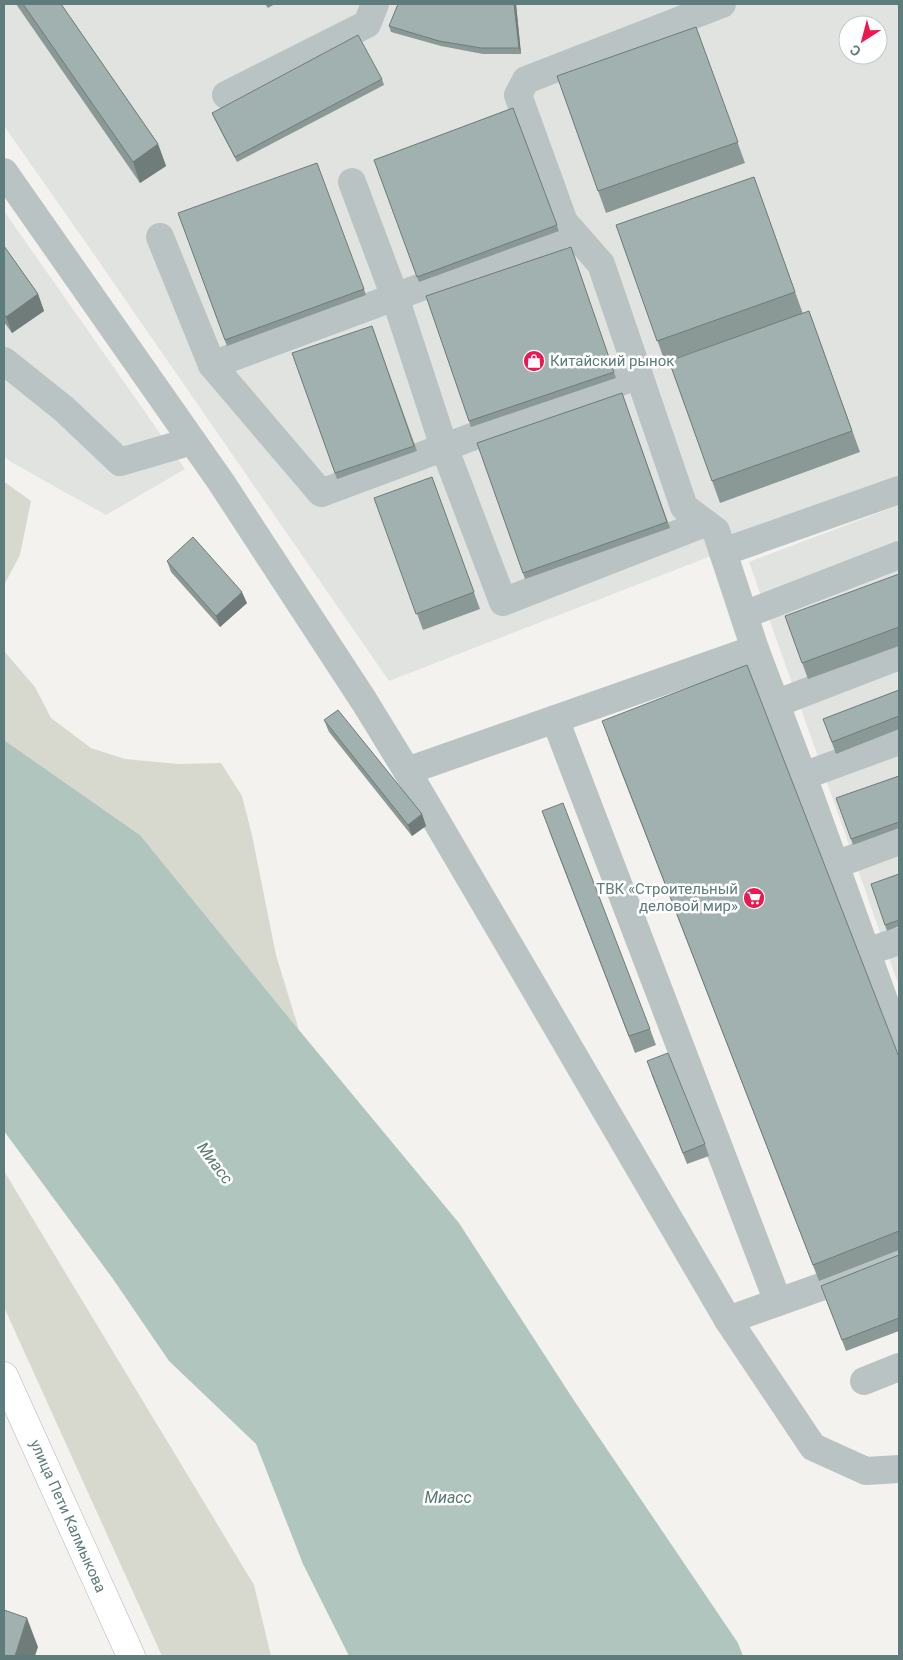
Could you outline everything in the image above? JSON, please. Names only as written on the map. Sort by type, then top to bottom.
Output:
[{"type":"main road","name":"улица Пети Калмыкова","points":[[4,1376],[131,1656]]},
{"type":"lane","points":[[226,95],[366,24],[375,4]]},
{"type":"lane","points":[[722,4],[526,80],[518,95],[564,222],[601,264],[684,508],[716,531],[755,649],[899,1039]]},
{"type":"lane","points":[[4,172],[221,482],[364,701],[407,771],[728,1320],[813,1447],[866,1471],[899,1469]]},
{"type":"lane","points":[[352,182],[394,297],[444,447],[503,602],[706,523]]},
{"type":"lane","points":[[212,365],[572,231]]},
{"type":"lane","points":[[160,237],[212,365],[321,493],[639,375]]},
{"type":"lane","points":[[4,361],[64,409],[120,462],[192,442]]},
{"type":"lane","points":[[723,552],[899,490]]},
{"type":"lane","points":[[744,615],[899,555]]},
{"type":"lane","points":[[407,771],[755,649]]},
{"type":"lane","points":[[776,704],[899,656]]},
{"type":"lane","points":[[555,719],[778,1302]]},
{"type":"lane","points":[[803,776],[899,741]]},
{"type":"lane","points":[[835,865],[899,841]]},
{"type":"lane","points":[[866,952],[899,941]]},
{"type":"lane","points":[[728,1320],[899,1259]]},
{"type":"lane","points":[[864,1381],[899,1367]]},
{"type":"shaded area","name":"Китайский рынок","points":[[4,4],[899,4],[899,483],[389,681],[4,126]]},
{"type":"shaded area","points":[[4,211],[185,469],[106,515],[11,462],[4,456]]},
{"type":"shaded area","points":[[4,483],[31,501],[20,555],[4,585]]},
{"type":"shaded area","points":[[899,505],[899,986],[749,562]]},
{"type":"shaded area","points":[[4,651],[35,687],[51,718],[91,748],[125,759],[179,764],[221,763],[242,796],[252,835],[276,955],[299,1030],[140,835],[4,740]]},
{"type":"shaded area","points":[[4,1171],[254,1585],[271,1656],[162,1656],[4,1307]]},
{"type":"water","name":"Миасс","points":[[4,740],[140,835],[459,1223],[575,1402],[738,1643],[743,1656],[349,1656],[303,1564],[256,1444],[169,1361],[113,1279],[4,1131]]},
{"type":"building","points":[[23,4],[61,4],[158,144],[133,162]]},
{"type":"building","points":[[398,4],[514,4],[519,48],[481,48],[439,41],[389,26]]},
{"type":"building","points":[[696,27],[738,142],[598,191],[557,76]]},
{"type":"building","points":[[358,35],[382,79],[235,157],[212,113]]},
{"type":"building","points":[[513,108],[557,225],[417,277],[374,160]]},
{"type":"building","points":[[317,163],[364,289],[225,340],[178,213]]},
{"type":"building","points":[[754,177],[795,292],[657,341],[616,225]]},
{"type":"building","points":[[4,246],[38,294],[6,317],[4,314]]},
{"type":"building","points":[[571,247],[614,372],[469,421],[426,296]]},
{"type":"building","points":[[809,311],[852,431],[712,481],[669,361]]},
{"type":"building","points":[[372,326],[414,446],[335,473],[292,353]]},
{"type":"building","points":[[622,393],[667,522],[523,573],[477,443]]},
{"type":"building","points":[[432,477],[474,592],[416,614],[374,498]]},
{"type":"building","points":[[193,537],[242,592],[216,616],[167,561]]},
{"type":"building","points":[[899,574],[899,627],[802,663],[785,616]]},
{"type":"building","name":"ТВК «Строительный деловой мир»","points":[[747,665],[899,1057],[899,1231],[813,1265],[602,721]]},
{"type":"building","points":[[899,690],[899,716],[832,742],[823,719]]},
{"type":"building","points":[[338,710],[422,814],[408,825],[324,720]]},
{"type":"building","points":[[899,776],[899,822],[851,839],[836,798]]},
{"type":"building","points":[[563,803],[650,1029],[629,1036],[542,811]]},
{"type":"building","points":[[899,874],[899,920],[885,925],[871,884]]},
{"type":"building","points":[[668,1053],[705,1144],[683,1153],[647,1061]]},
{"type":"building","points":[[899,1255],[899,1318],[842,1340],[821,1286]]},
{"type":"building","points":[[4,1610],[27,1618],[15,1656],[4,1656]]},
{"type":"place","name":"Китайский рынок","points":[[534,361]]},
{"type":"place","name":"ТВК «Строительный деловой мир»","points":[[754,898]]}]
